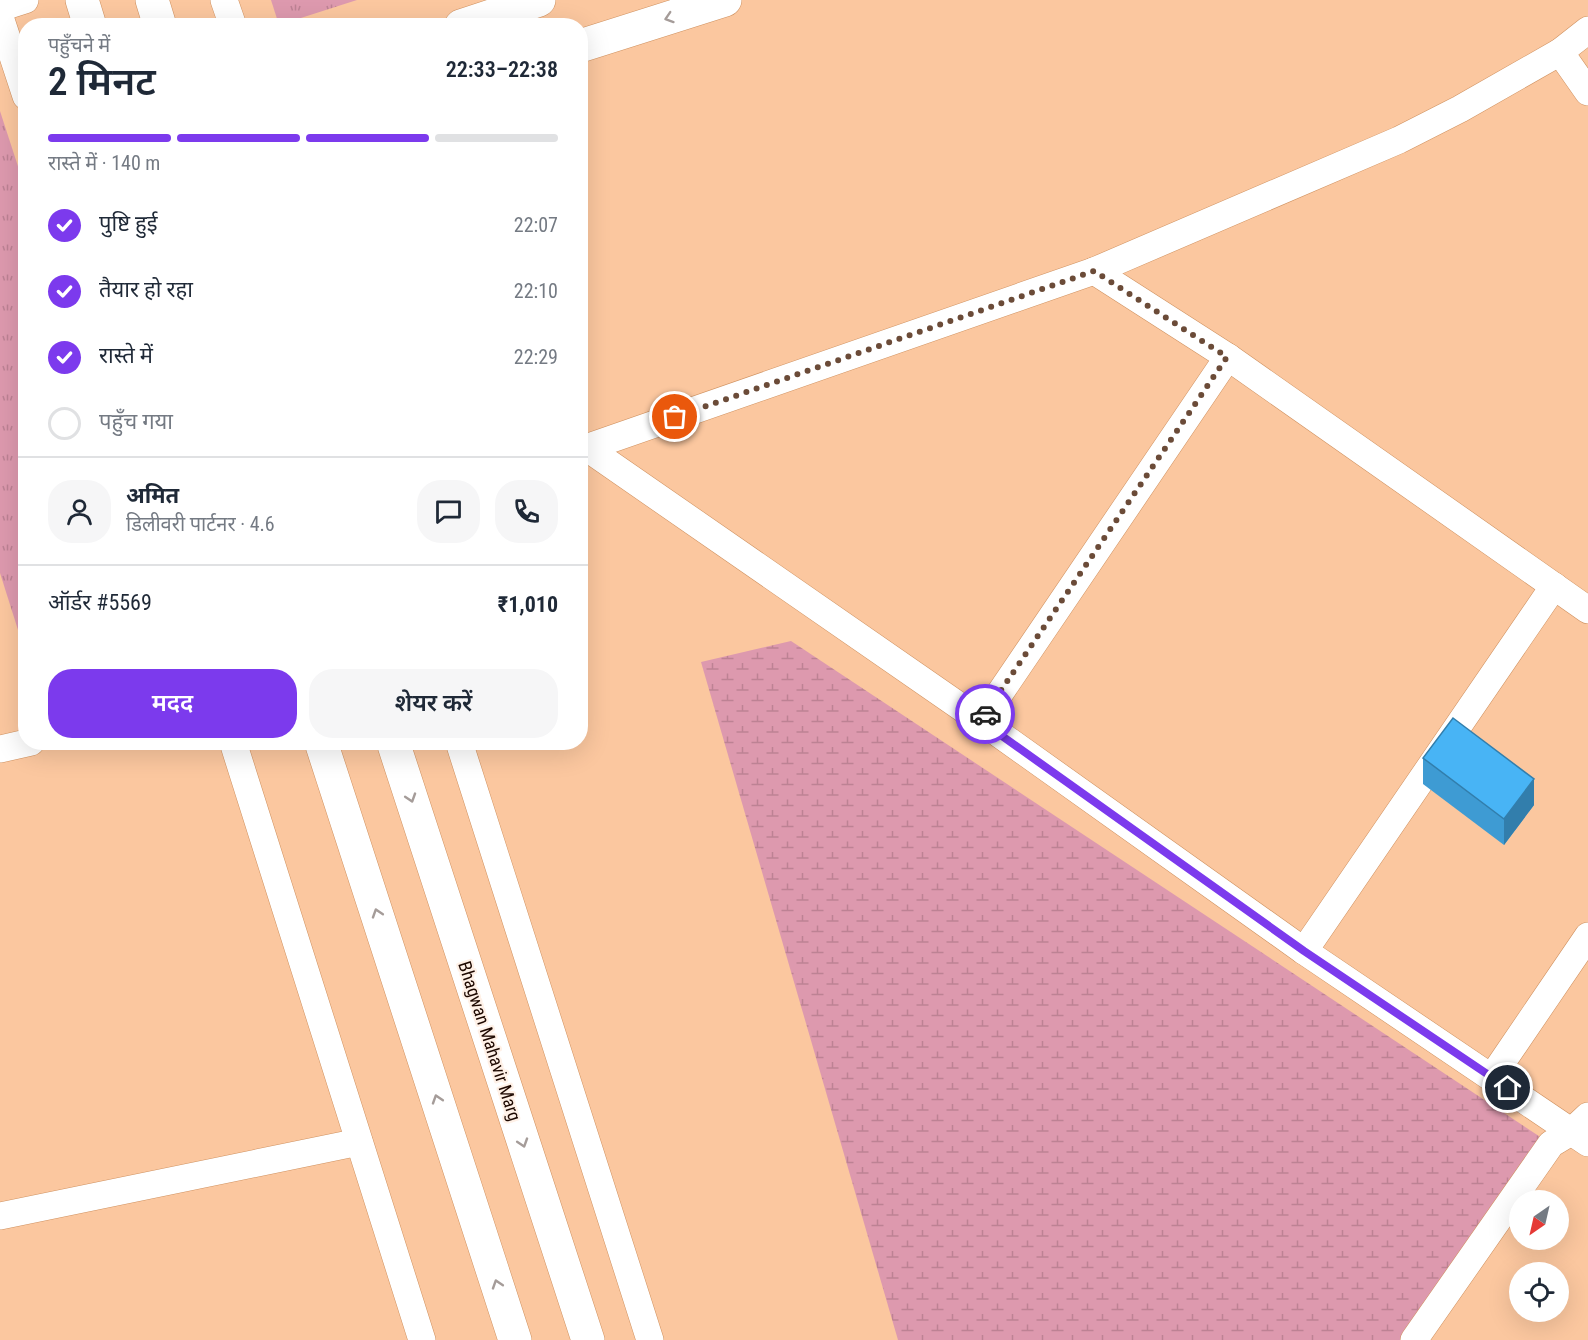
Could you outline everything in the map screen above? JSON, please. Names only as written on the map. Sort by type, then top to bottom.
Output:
[{"type":"main road","points":[[82,0],[88,18]]},
{"type":"main road","points":[[152,0],[158,18]]},
{"type":"main road","points":[[485,18],[539,0]]},
{"type":"main road","points":[[588,43],[725,0]]},
{"type":"main road","points":[[324,750],[515,1340]]},
{"type":"main road","name":"Bhagwan Mahavir Marg","points":[[396,750],[588,1340]]},
{"type":"street","points":[[0,8],[25,0]]},
{"type":"street","points":[[225,0],[231,18]]},
{"type":"street","points":[[0,17],[18,72]]},
{"type":"street","points":[[588,448],[1094,271],[1399,140],[1460,109],[1560,52],[1588,30]]},
{"type":"street","points":[[1560,52],[1588,92]]},
{"type":"street","points":[[1094,271],[1227,357],[1588,610]]},
{"type":"street","points":[[981,721],[1227,357]]},
{"type":"street","points":[[588,452],[981,721],[1304,951],[1492,1077],[1583,1130]]},
{"type":"street","points":[[1304,951],[1554,586]]},
{"type":"street","points":[[0,749],[18,745]]},
{"type":"street","points":[[235,750],[422,1340]]},
{"type":"street","points":[[462,750],[650,1340]]},
{"type":"street","points":[[1492,1077],[1588,936]]},
{"type":"street","points":[[1414,1340],[1551,1144],[1583,1130]]},
{"type":"street","points":[[0,1216],[359,1142]]},
{"type":"green space","points":[[271,0],[357,0],[301,18],[277,18]]},
{"type":"green space","points":[[0,111],[18,166],[18,630],[0,573]]},
{"type":"green space","points":[[791,641],[1551,1144],[1518,1190],[1509,1190],[1509,1202],[1410,1340],[898,1340],[701,662]]},
{"type":"building","points":[[1453,718],[1534,779],[1504,819],[1423,758]]},
{"type":"way so far","points":[[675,417],[1094,271],[1227,357],[985,714]]},
{"type":"route","points":[[985,714],[981,721],[1304,951],[1508,1088]]}]
